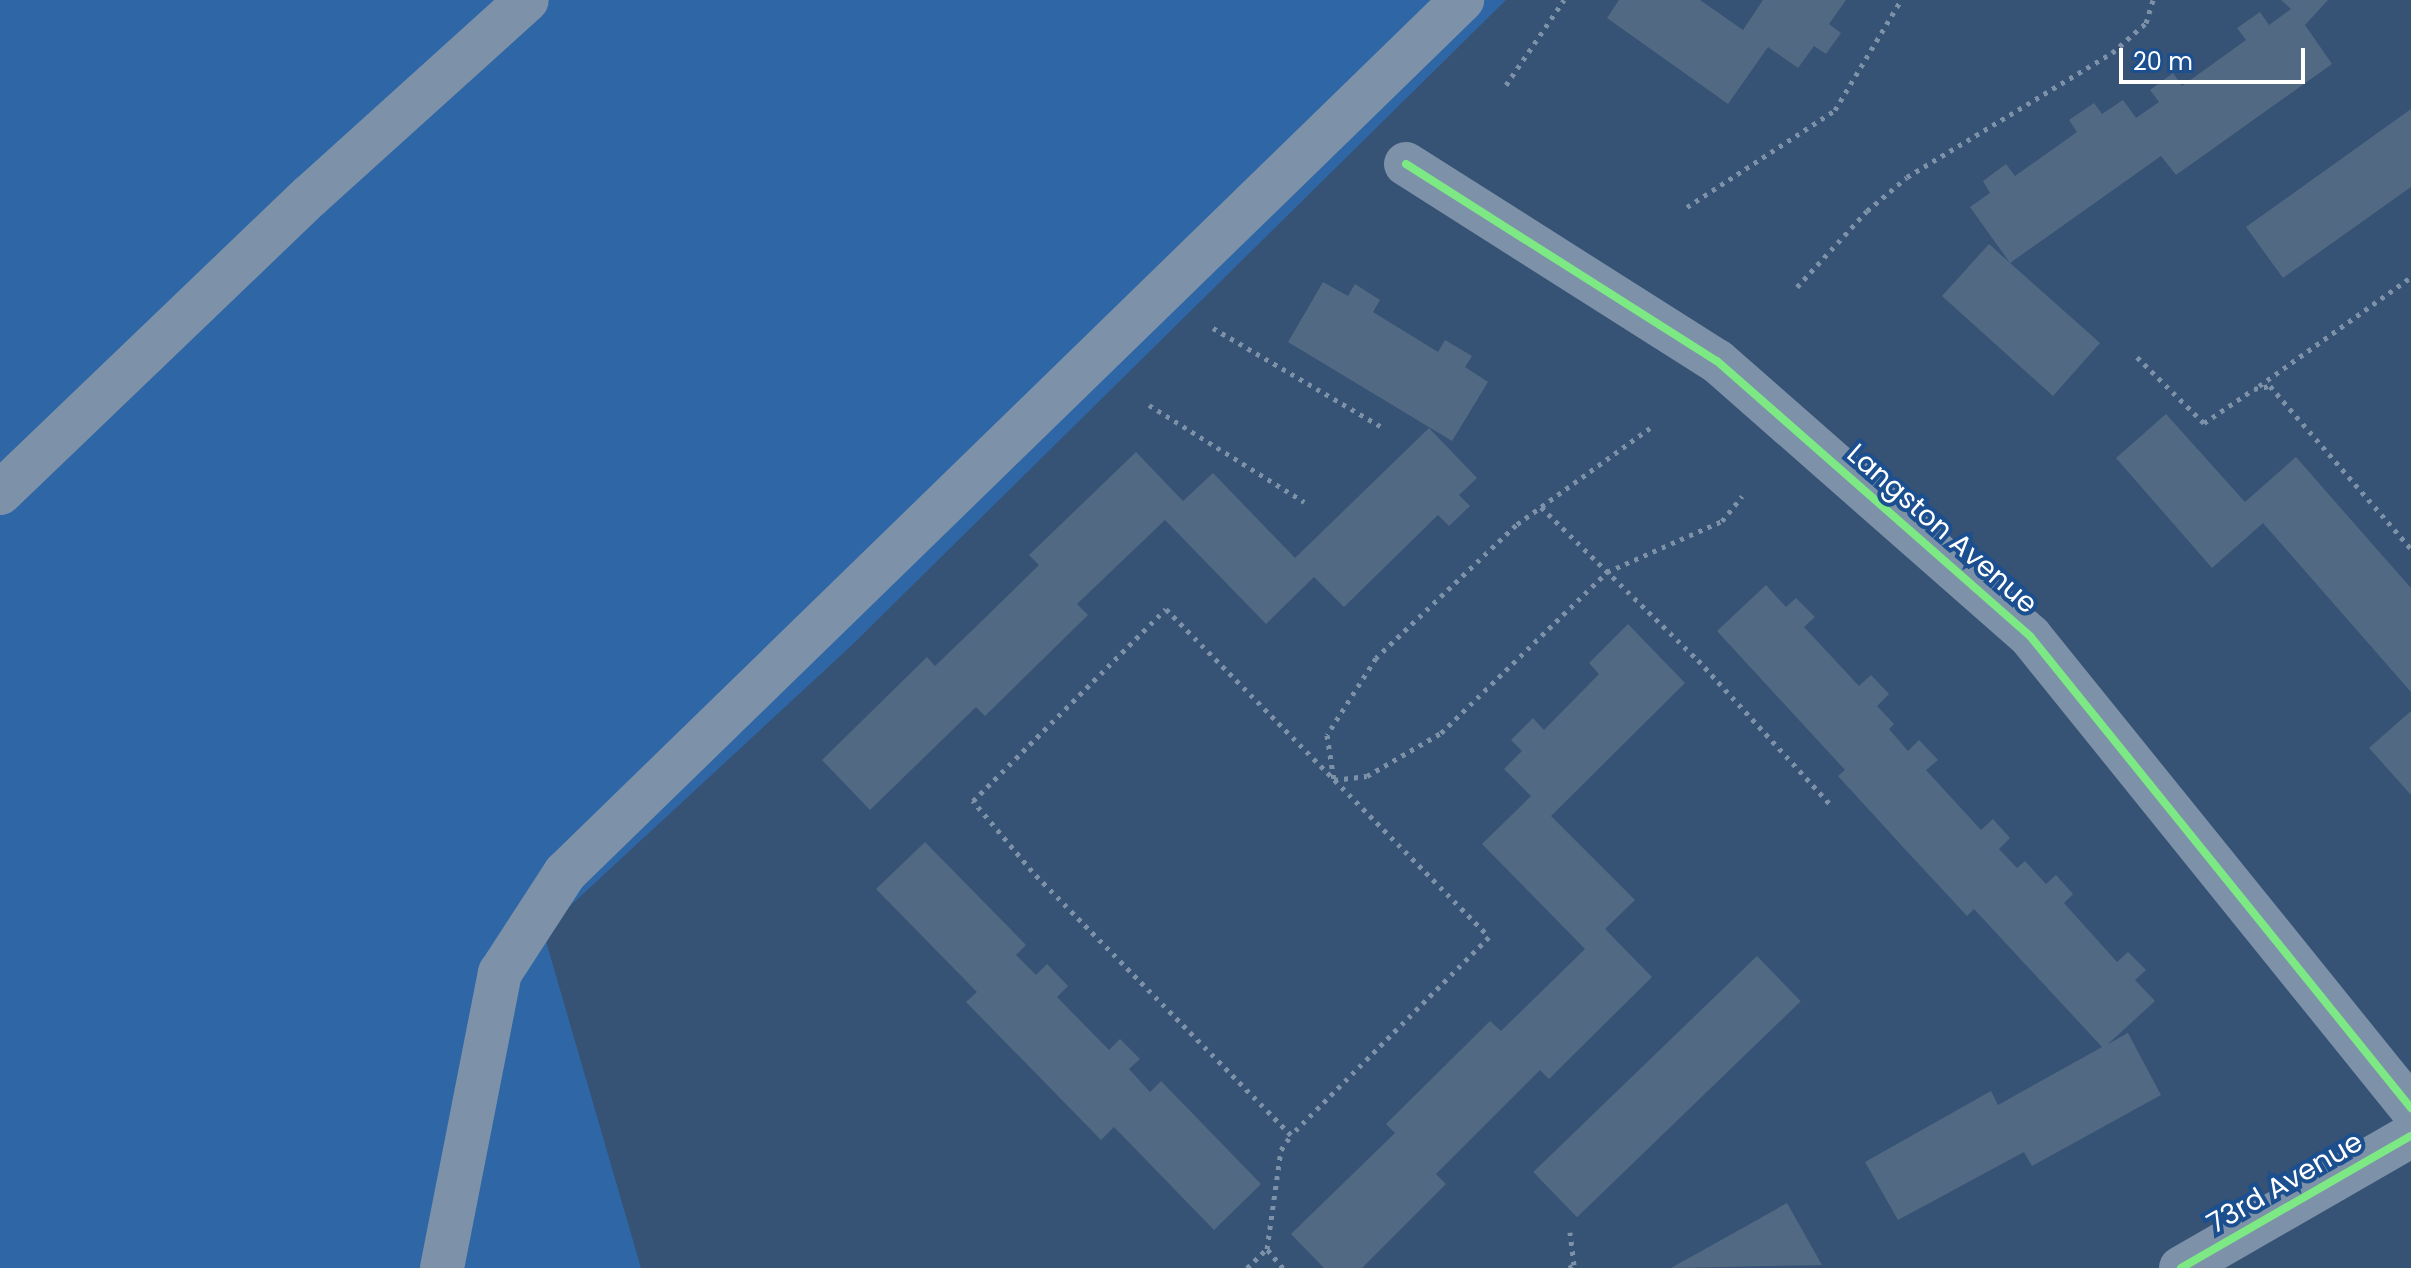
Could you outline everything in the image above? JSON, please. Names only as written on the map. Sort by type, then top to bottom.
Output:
[{"type":"street","points":[[0,493],[310,196],[527,0]]},
{"type":"street","points":[[442,1268],[500,973],[565,873],[1462,0]]},
{"type":"street","name":"Langston Avenue","points":[[1406,164],[1717,361],[2030,636],[2411,1108]]},
{"type":"street","name":"73rd Avenue","points":[[2181,1268],[2411,1136]]},
{"type":"path","points":[[1506,85],[1564,0]]},
{"type":"path","points":[[1687,207],[1835,110],[1901,0]]},
{"type":"path","points":[[1797,287],[1867,211],[1907,177],[2112,53],[2146,23],[2153,0]]},
{"type":"path","points":[[2137,357],[2204,423],[2411,277]]},
{"type":"path","points":[[1213,328],[1380,426]]},
{"type":"path","points":[[2254,389],[2270,386],[2411,549]]},
{"type":"path","points":[[1149,405],[1304,502]]},
{"type":"path","points":[[1334,780],[1327,735],[1376,658],[1541,507],[1650,428]]},
{"type":"path","points":[[1334,780],[1367,776],[1441,733],[1607,572],[1722,521],[1742,496]]},
{"type":"path","points":[[1541,507],[1698,660],[1832,806]]},
{"type":"path","points":[[1247,1268],[1267,1249],[1281,1150],[1291,1135],[1489,937],[1166,609],[973,801],[1032,871],[1291,1135]]},
{"type":"path","points":[[1569,1268],[1574,1265],[1570,1232]]},
{"type":"path","points":[[1267,1249],[1283,1268]]},
{"type":"shaded area","points":[[0,0],[1506,0],[851,646],[543,931],[641,1268],[0,1268]]},
{"type":"building","points":[[1619,0],[1700,0],[1743,30],[1763,0],[1846,0],[1829,24],[1841,33],[1826,54],[1814,46],[1798,68],[1768,47],[1728,104],[1607,18]]},
{"type":"building","points":[[2281,0],[2328,0],[2305,25],[2332,64],[2176,175],[2161,156],[2010,263],[1970,207],[1990,193],[1983,181],[2006,164],[2015,176],[2077,132],[2069,120],[2094,103],[2102,114],[2123,100],[2136,118],[2159,102],[2150,90],[2173,73],[2182,86],[2246,40],[2237,28],[2260,12],[2269,25],[2291,9]]},
{"type":"building","points":[[2411,109],[2411,187],[2283,278],[2246,227]]},
{"type":"building","points":[[1989,244],[2100,343],[2053,396],[1942,296]]},
{"type":"building","points":[[1323,282],[1348,296],[1355,284],[1380,300],[1373,312],[1438,352],[1445,340],[1472,356],[1465,367],[1488,382],[1452,441],[1288,342]]},
{"type":"building","points":[[2166,414],[2245,502],[2296,457],[2411,588],[2411,692],[2263,523],[2212,568],[2116,458]]},
{"type":"building","points":[[1429,428],[1477,478],[1459,495],[1470,506],[1449,526],[1438,515],[1344,607],[1314,577],[1266,624],[1165,520],[1077,604],[1088,615],[985,716],[976,707],[870,810],[822,760],[927,657],[935,666],[1039,565],[1029,555],[1136,452],[1183,501],[1213,473],[1295,558]]},
{"type":"building","points":[[1766,585],[1786,607],[1796,598],[1815,617],[1804,627],[1859,686],[1871,675],[1889,694],[1877,706],[1894,724],[1889,729],[1908,751],[1919,740],[1938,760],[1926,770],[1981,830],[1993,819],[2010,838],[1999,849],[2017,868],[2025,861],[2046,884],[2056,875],[2073,894],[2064,903],[2117,962],[2128,952],[2146,970],[2135,980],[2155,1001],[2108,1044],[2128,1033],[2161,1095],[2032,1166],[2024,1152],[1898,1220],[1865,1162],[1991,1091],[1998,1105],[2102,1047],[1974,909],[1967,916],[1902,846],[1838,776],[1845,770],[1717,631]]},
{"type":"building","points":[[1628,624],[1685,683],[1551,816],[1635,900],[1605,929],[1652,977],[1549,1079],[1540,1070],[1436,1174],[1446,1184],[1362,1268],[1324,1268],[1291,1234],[1395,1133],[1386,1124],[1490,1021],[1501,1031],[1585,949],[1482,844],[1531,796],[1504,769],[1522,751],[1511,740],[1533,718],[1544,730],[1599,674],[1589,663]]},
{"type":"building","points":[[2411,711],[2411,795],[2369,748]]},
{"type":"building","points":[[925,842],[1026,945],[1016,955],[1036,975],[1047,964],[1068,986],[1057,997],[1109,1050],[1120,1039],[1140,1059],[1129,1069],[1150,1092],[1161,1081],[1261,1184],[1214,1230],[1114,1127],[1101,1140],[966,1002],[977,992],[876,889]]},
{"type":"building","points":[[1757,956],[1801,1001],[1577,1217],[1533,1172]]},
{"type":"building","points":[[1787,1203],[1822,1265],[1671,1268],[1723,1239]]},
{"type":"cycle path","points":[[1406,164],[1717,361],[2030,636],[2411,1108]]},
{"type":"cycle path","points":[[2181,1268],[2411,1136]]}]
